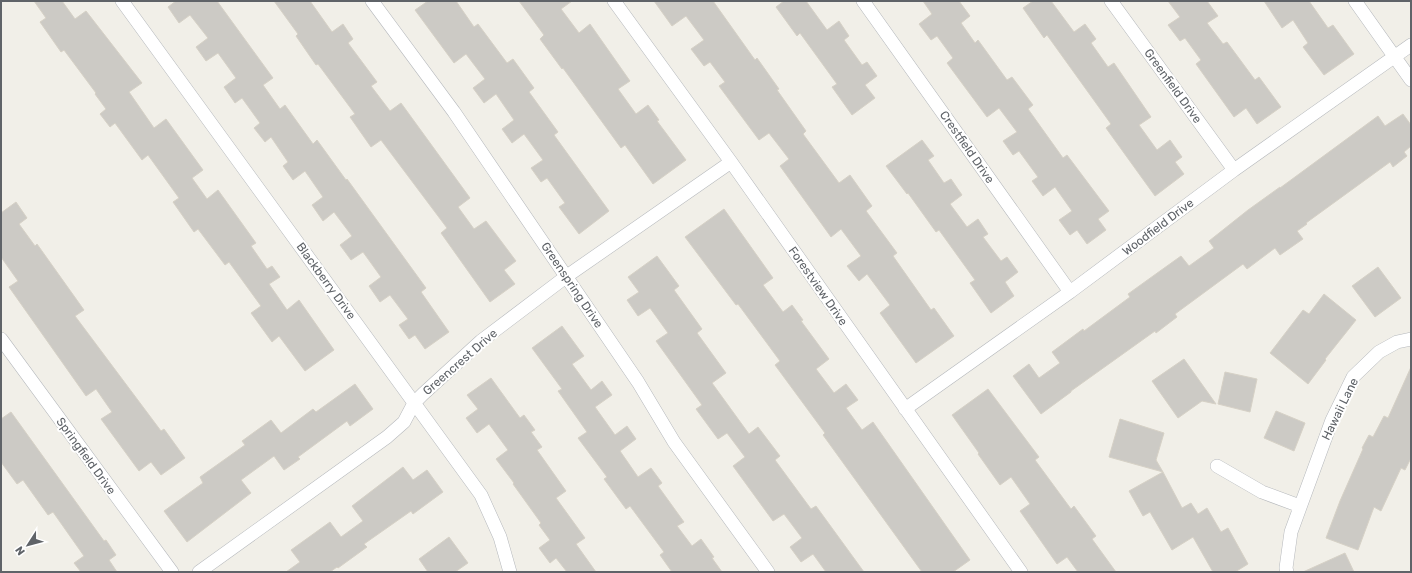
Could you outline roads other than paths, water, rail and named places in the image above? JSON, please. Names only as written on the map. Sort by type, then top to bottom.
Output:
[{"type":"street","name":"Blackberry Drive","points":[[122,1],[481,495],[500,537],[510,572]]},
{"type":"street","name":"Greenspring Drive","points":[[372,1],[454,112],[638,382],[674,442],[768,572]]},
{"type":"street","name":"Forestview Drive","points":[[614,1],[731,162],[1021,572]]},
{"type":"street","name":"Crestfield Drive","points":[[863,1],[1070,292]]},
{"type":"street","name":"Greenfield Drive","points":[[1111,1],[1234,170]]},
{"type":"street","points":[[1355,1],[1411,80]]},
{"type":"street","name":"Woodfield Drive","points":[[905,409],[1070,292],[1234,170],[1411,45]]},
{"type":"street","name":"Greencrest Drive","points":[[199,572],[387,437],[404,422],[414,403],[481,341],[567,276],[731,162]]},
{"type":"street","name":"Springfield Drive","points":[[1,339],[172,572]]},
{"type":"street","name":"Hawaii Lane","points":[[1287,572],[1286,568],[1291,532],[1332,420],[1354,378],[1379,352],[1397,342],[1411,339]]},
{"type":"street","points":[[1217,466],[1262,492],[1300,506]]}]
